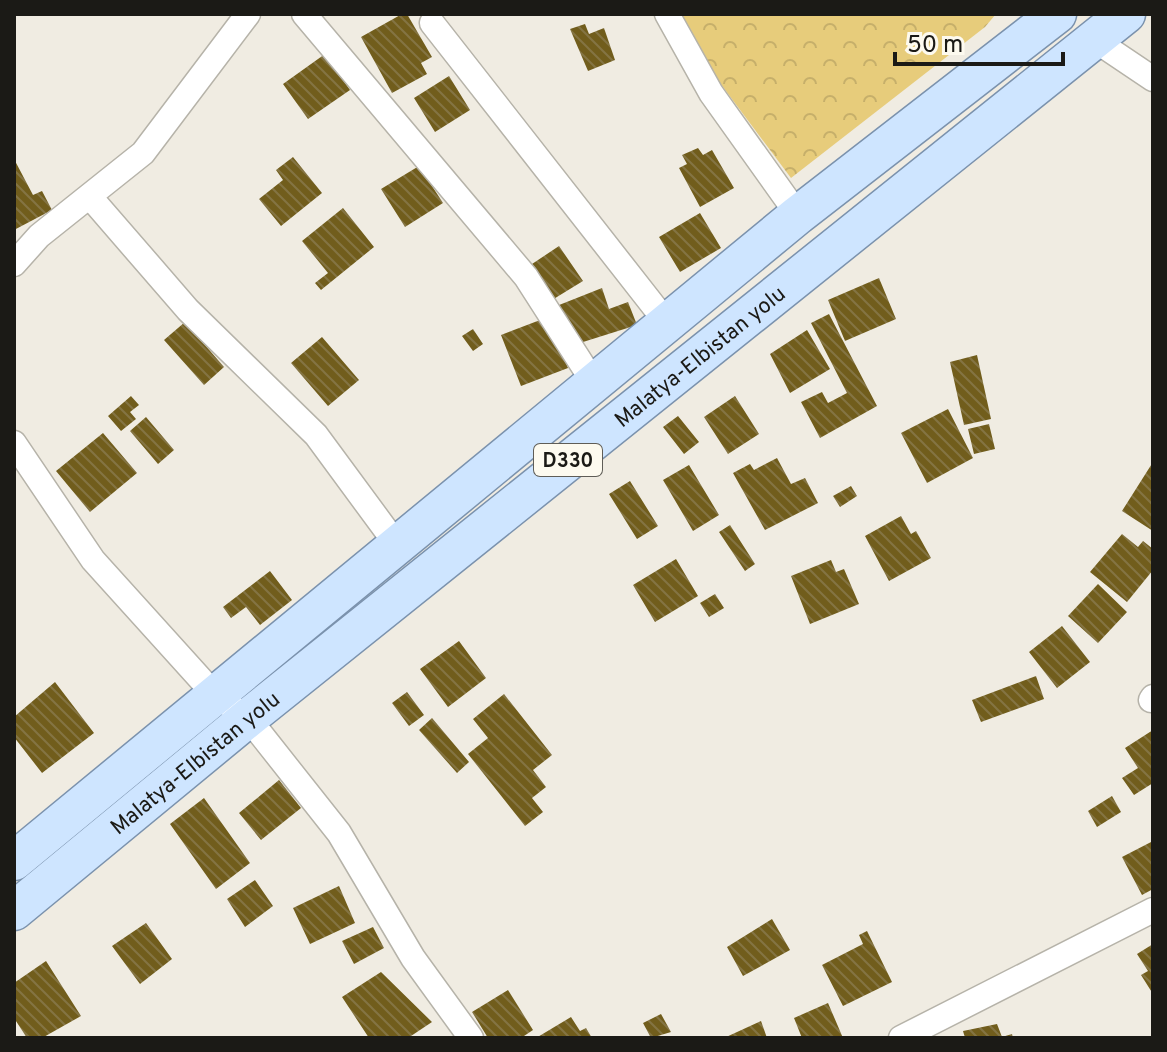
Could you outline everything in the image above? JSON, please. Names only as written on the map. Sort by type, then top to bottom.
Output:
[{"type":"main road","name":"Malatya-Elbistan yolu","points":[[14,861],[798,215],[1057,14]]},
{"type":"main road","name":"Malatya-Elbistan yolu","points":[[14,911],[248,718],[1092,38],[1126,14]]},
{"type":"street","points":[[14,264],[39,236],[91,198],[143,153],[248,14]]},
{"type":"street","points":[[304,14],[526,277],[594,383]]},
{"type":"street","points":[[667,14],[711,93],[798,215]]},
{"type":"street","points":[[432,23],[667,323]]},
{"type":"street","points":[[1092,38],[1153,79]]},
{"type":"street","points":[[91,198],[188,310],[316,435],[397,545]]},
{"type":"street","points":[[14,443],[93,560],[215,695],[248,718],[339,833],[413,958],[471,1038]]},
{"type":"street","points":[[901,1038],[1153,910]]},
{"type":"green space","points":[[679,14],[996,14],[985,27],[791,178],[705,63]]},
{"type":"building","points":[[407,14],[432,57],[421,63],[427,74],[392,93],[361,37]]},
{"type":"building","points":[[585,24],[589,34],[604,28],[615,60],[588,71],[570,29]]},
{"type":"building","points":[[325,54],[350,90],[308,119],[283,84]]},
{"type":"building","points":[[449,76],[470,110],[435,132],[414,98]]},
{"type":"building","points":[[698,148],[703,155],[712,150],[734,188],[700,207],[679,168],[687,164],[682,155]]},
{"type":"building","points":[[293,157],[322,193],[281,226],[259,199],[283,180],[276,170]]},
{"type":"building","points":[[14,159],[33,195],[42,191],[52,210],[14,230]]},
{"type":"building","points":[[419,166],[443,203],[405,227],[381,189]]},
{"type":"building","points":[[343,208],[374,247],[321,290],[315,283],[328,273],[302,241]]},
{"type":"building","points":[[700,213],[721,248],[680,272],[659,237]]},
{"type":"building","points":[[559,246],[583,281],[552,300],[529,266]]},
{"type":"building","points":[[879,278],[896,319],[845,341],[828,300]]},
{"type":"building","points":[[602,288],[609,309],[628,302],[637,325],[564,348],[549,309]]},
{"type":"building","points":[[829,314],[877,406],[820,438],[801,402],[822,392],[828,403],[847,393],[811,323]]},
{"type":"building","points":[[548,317],[568,368],[521,386],[501,335]]},
{"type":"building","points":[[185,322],[224,367],[204,385],[164,340]]},
{"type":"building","points":[[473,329],[483,344],[473,351],[462,336]]},
{"type":"building","points":[[807,330],[830,369],[790,393],[770,354]]},
{"type":"building","points":[[322,337],[359,380],[328,406],[291,363]]},
{"type":"building","points":[[977,355],[991,419],[964,425],[950,362]]},
{"type":"building","points":[[131,396],[139,405],[130,412],[136,419],[121,431],[108,416]]},
{"type":"building","points":[[735,396],[759,434],[728,454],[704,417]]},
{"type":"building","points":[[948,409],[973,458],[927,483],[901,433]]},
{"type":"building","points":[[678,416],[699,442],[684,454],[663,427]]},
{"type":"building","points":[[146,417],[174,450],[158,464],[130,431]]},
{"type":"building","points":[[989,424],[995,449],[974,454],[968,429]]},
{"type":"building","points":[[103,433],[137,473],[90,512],[56,471]]},
{"type":"building","points":[[777,458],[791,484],[805,478],[818,503],[765,530],[733,473],[750,464],[754,470]]},
{"type":"building","points":[[1153,462],[1153,531],[1122,511]]},
{"type":"building","points":[[689,465],[719,515],[693,531],[663,480]]},
{"type":"building","points":[[630,481],[658,526],[637,539],[609,494]]},
{"type":"building","points":[[851,486],[857,496],[840,507],[833,496]]},
{"type":"building","points":[[901,516],[911,534],[916,531],[931,558],[889,581],[865,536]]},
{"type":"building","points":[[730,525],[755,564],[745,571],[719,532]]},
{"type":"building","points":[[1122,534],[1138,547],[1143,541],[1153,549],[1153,570],[1127,602],[1090,572]]},
{"type":"building","points":[[676,559],[698,596],[655,622],[633,585]]},
{"type":"building","points":[[831,560],[836,572],[844,569],[859,604],[810,624],[791,576]]},
{"type":"building","points":[[270,571],[292,600],[260,625],[246,607],[231,618],[223,607]]},
{"type":"building","points":[[1098,584],[1127,612],[1098,643],[1068,616]]},
{"type":"building","points":[[715,594],[724,608],[709,617],[700,603]]},
{"type":"building","points":[[1062,626],[1090,662],[1057,688],[1029,652]]},
{"type":"building","points":[[459,641],[486,678],[448,707],[420,669]]},
{"type":"building","points":[[1036,676],[1044,699],[981,722],[972,700]]},
{"type":"building","points":[[55,682],[94,733],[42,773],[14,737],[14,717]]},
{"type":"building","points":[[407,692],[424,715],[409,726],[392,703]]},
{"type":"building","points":[[504,694],[552,755],[533,770],[546,787],[532,798],[543,812],[525,826],[468,754],[488,738],[473,719]]},
{"type":"building","points":[[432,718],[469,762],[457,773],[419,730]]},
{"type":"building","points":[[1153,730],[1153,783],[1134,795],[1122,778],[1138,768],[1125,748]]},
{"type":"building","points":[[279,780],[301,808],[261,840],[239,813]]},
{"type":"building","points":[[1112,796],[1121,812],[1097,827],[1088,811]]},
{"type":"building","points":[[204,798],[250,863],[216,889],[170,824]]},
{"type":"building","points":[[1153,841],[1153,889],[1142,895],[1122,857]]},
{"type":"building","points":[[255,880],[273,906],[245,927],[227,899]]},
{"type":"building","points":[[339,886],[355,923],[310,944],[293,908]]},
{"type":"building","points":[[772,919],[790,950],[743,976],[727,947]]},
{"type":"building","points":[[146,923],[172,959],[140,984],[112,946]]},
{"type":"building","points":[[373,927],[384,948],[354,964],[342,941]]},
{"type":"building","points":[[867,931],[892,982],[843,1006],[822,965],[863,944],[859,935]]},
{"type":"building","points":[[1153,944],[1153,994],[1141,975],[1148,971],[1137,954]]},
{"type":"building","points":[[46,961],[81,1016],[42,1038],[27,1038],[14,1018],[14,983]]},
{"type":"building","points":[[381,972],[432,1022],[408,1038],[369,1038],[342,997]]},
{"type":"building","points":[[508,990],[533,1030],[521,1038],[488,1038],[472,1012]]},
{"type":"building","points":[[828,1003],[843,1038],[802,1038],[794,1018]]},
{"type":"building","points":[[661,1014],[671,1032],[651,1038],[643,1023]]},
{"type":"building","points":[[571,1017],[580,1031],[586,1028],[592,1038],[536,1038]]},
{"type":"building","points":[[761,1021],[767,1038],[724,1038]]},
{"type":"building","points":[[997,1024],[1002,1037],[1012,1034],[1013,1038],[965,1038],[963,1031]]}]
